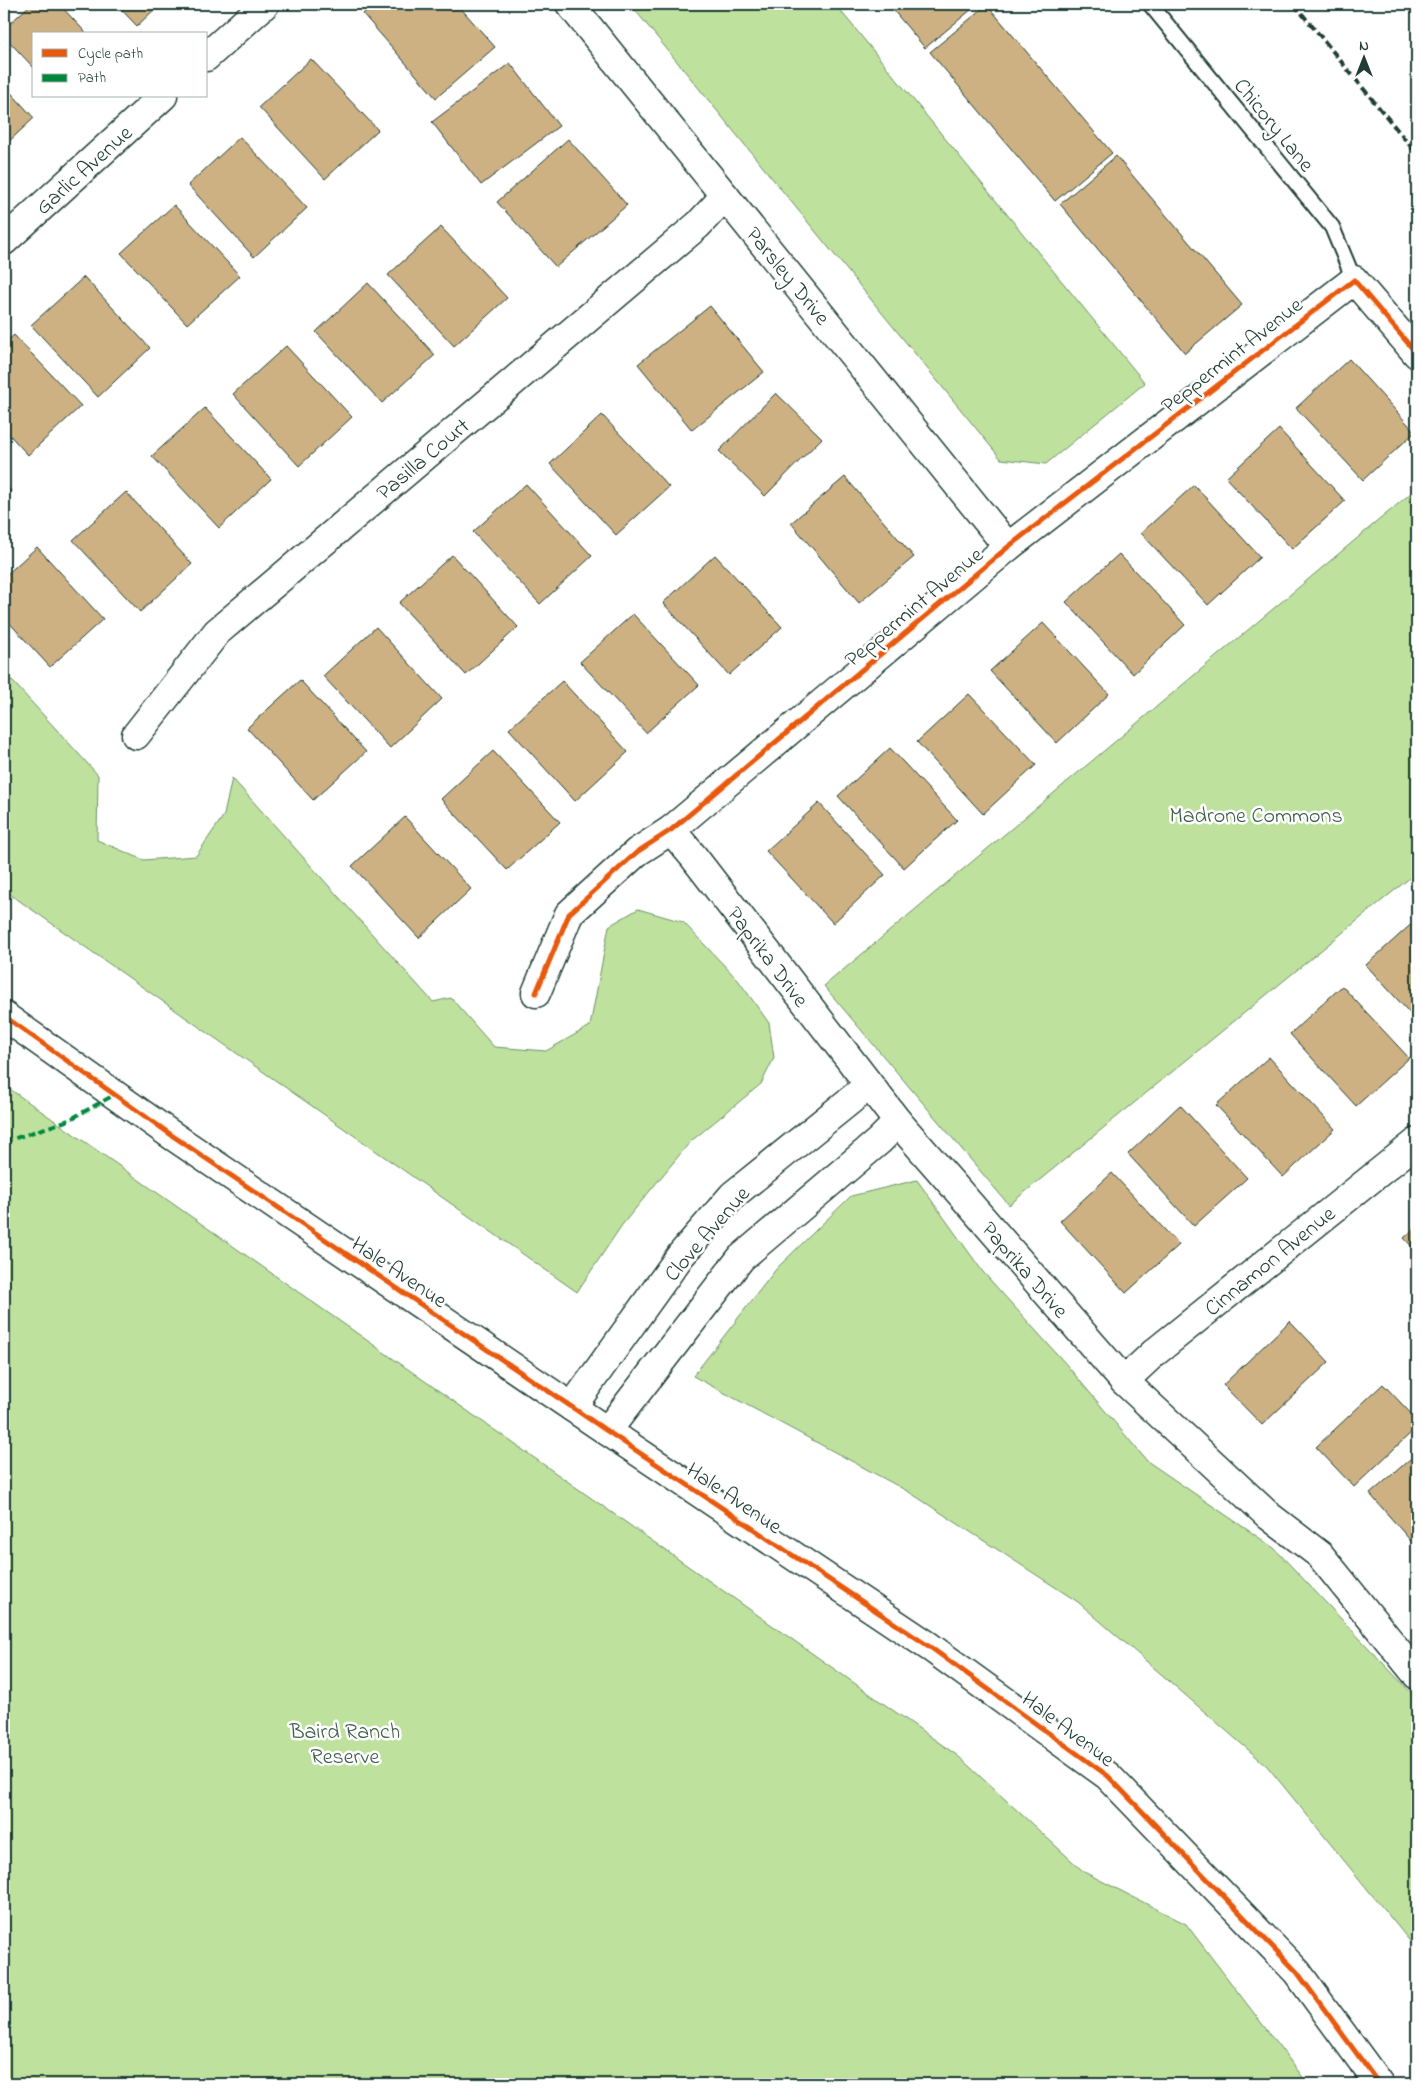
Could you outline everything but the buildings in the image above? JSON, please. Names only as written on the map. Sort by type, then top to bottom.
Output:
[{"type":"street","points":[[208,55],[265,4]]},
{"type":"street","name":"Parsley Drive","points":[[570,4],[1008,547]]},
{"type":"street","name":"Garlic Avenue","points":[[4,241],[161,98]]},
{"type":"street","name":"Pasilla Court","points":[[136,735],[217,632],[698,225],[725,196]]},
{"type":"street","points":[[1354,280],[1417,354]]},
{"type":"street","name":"Peppermint Avenue","points":[[536,993],[569,914],[637,852],[670,830],[1008,547],[1354,280]]},
{"type":"street","name":"Paprika Drive","points":[[670,830],[693,856],[868,1086],[1124,1381],[1269,1516],[1320,1555],[1417,1675]]},
{"type":"street","name":"Hale Avenue","points":[[4,1016],[170,1134],[607,1431],[930,1647],[1108,1776],[1297,1972],[1379,2084]]},
{"type":"street","name":"Clove Avenue","points":[[572,1407],[681,1255],[733,1195],[868,1086]]},
{"type":"street","name":"Clove Avenue","points":[[607,1431],[741,1258],[880,1141],[898,1122]]},
{"type":"street","name":"Cinnamon Avenue","points":[[1124,1381],[1154,1353],[1417,1142]]},
{"type":"lane","name":"Chicory Lane","points":[[1150,4],[1332,227],[1354,280]]},
{"type":"green space","points":[[630,4],[835,4],[1145,383],[1046,464],[1001,459]]},
{"type":"green space","name":"Madrone Commons","points":[[1417,488],[1417,872],[1009,1205],[824,986]]},
{"type":"green space","points":[[4,672],[98,775],[97,840],[144,860],[196,856],[224,815],[232,778],[433,1002],[451,998],[494,1047],[546,1051],[590,1026],[609,926],[638,909],[683,922],[738,980],[769,1023],[774,1058],[761,1084],[690,1142],[622,1225],[577,1292],[4,890]]},
{"type":"green space","name":"Baird Ranch Reserve","points":[[4,1085],[958,1756],[1084,1872],[1186,1924],[1308,2084],[4,2084]]},
{"type":"green space","points":[[917,1180],[983,1272],[1065,1363],[1147,1461],[1274,1548],[1417,1699],[1417,1950],[1267,1766],[1078,1602],[909,1492],[693,1376],[777,1268],[851,1196]]},
{"type":"railway","points":[[1294,4],[1417,154]]},
{"type":"marked path","points":[[4,1142],[69,1120],[114,1095]]},
{"type":"cycle path","points":[[536,993],[569,914],[637,852],[671,830],[1008,547],[1354,280],[1417,354]]},
{"type":"cycle path","points":[[4,1016],[170,1134],[607,1431],[930,1647],[1108,1776],[1297,1972],[1379,2084]]}]
